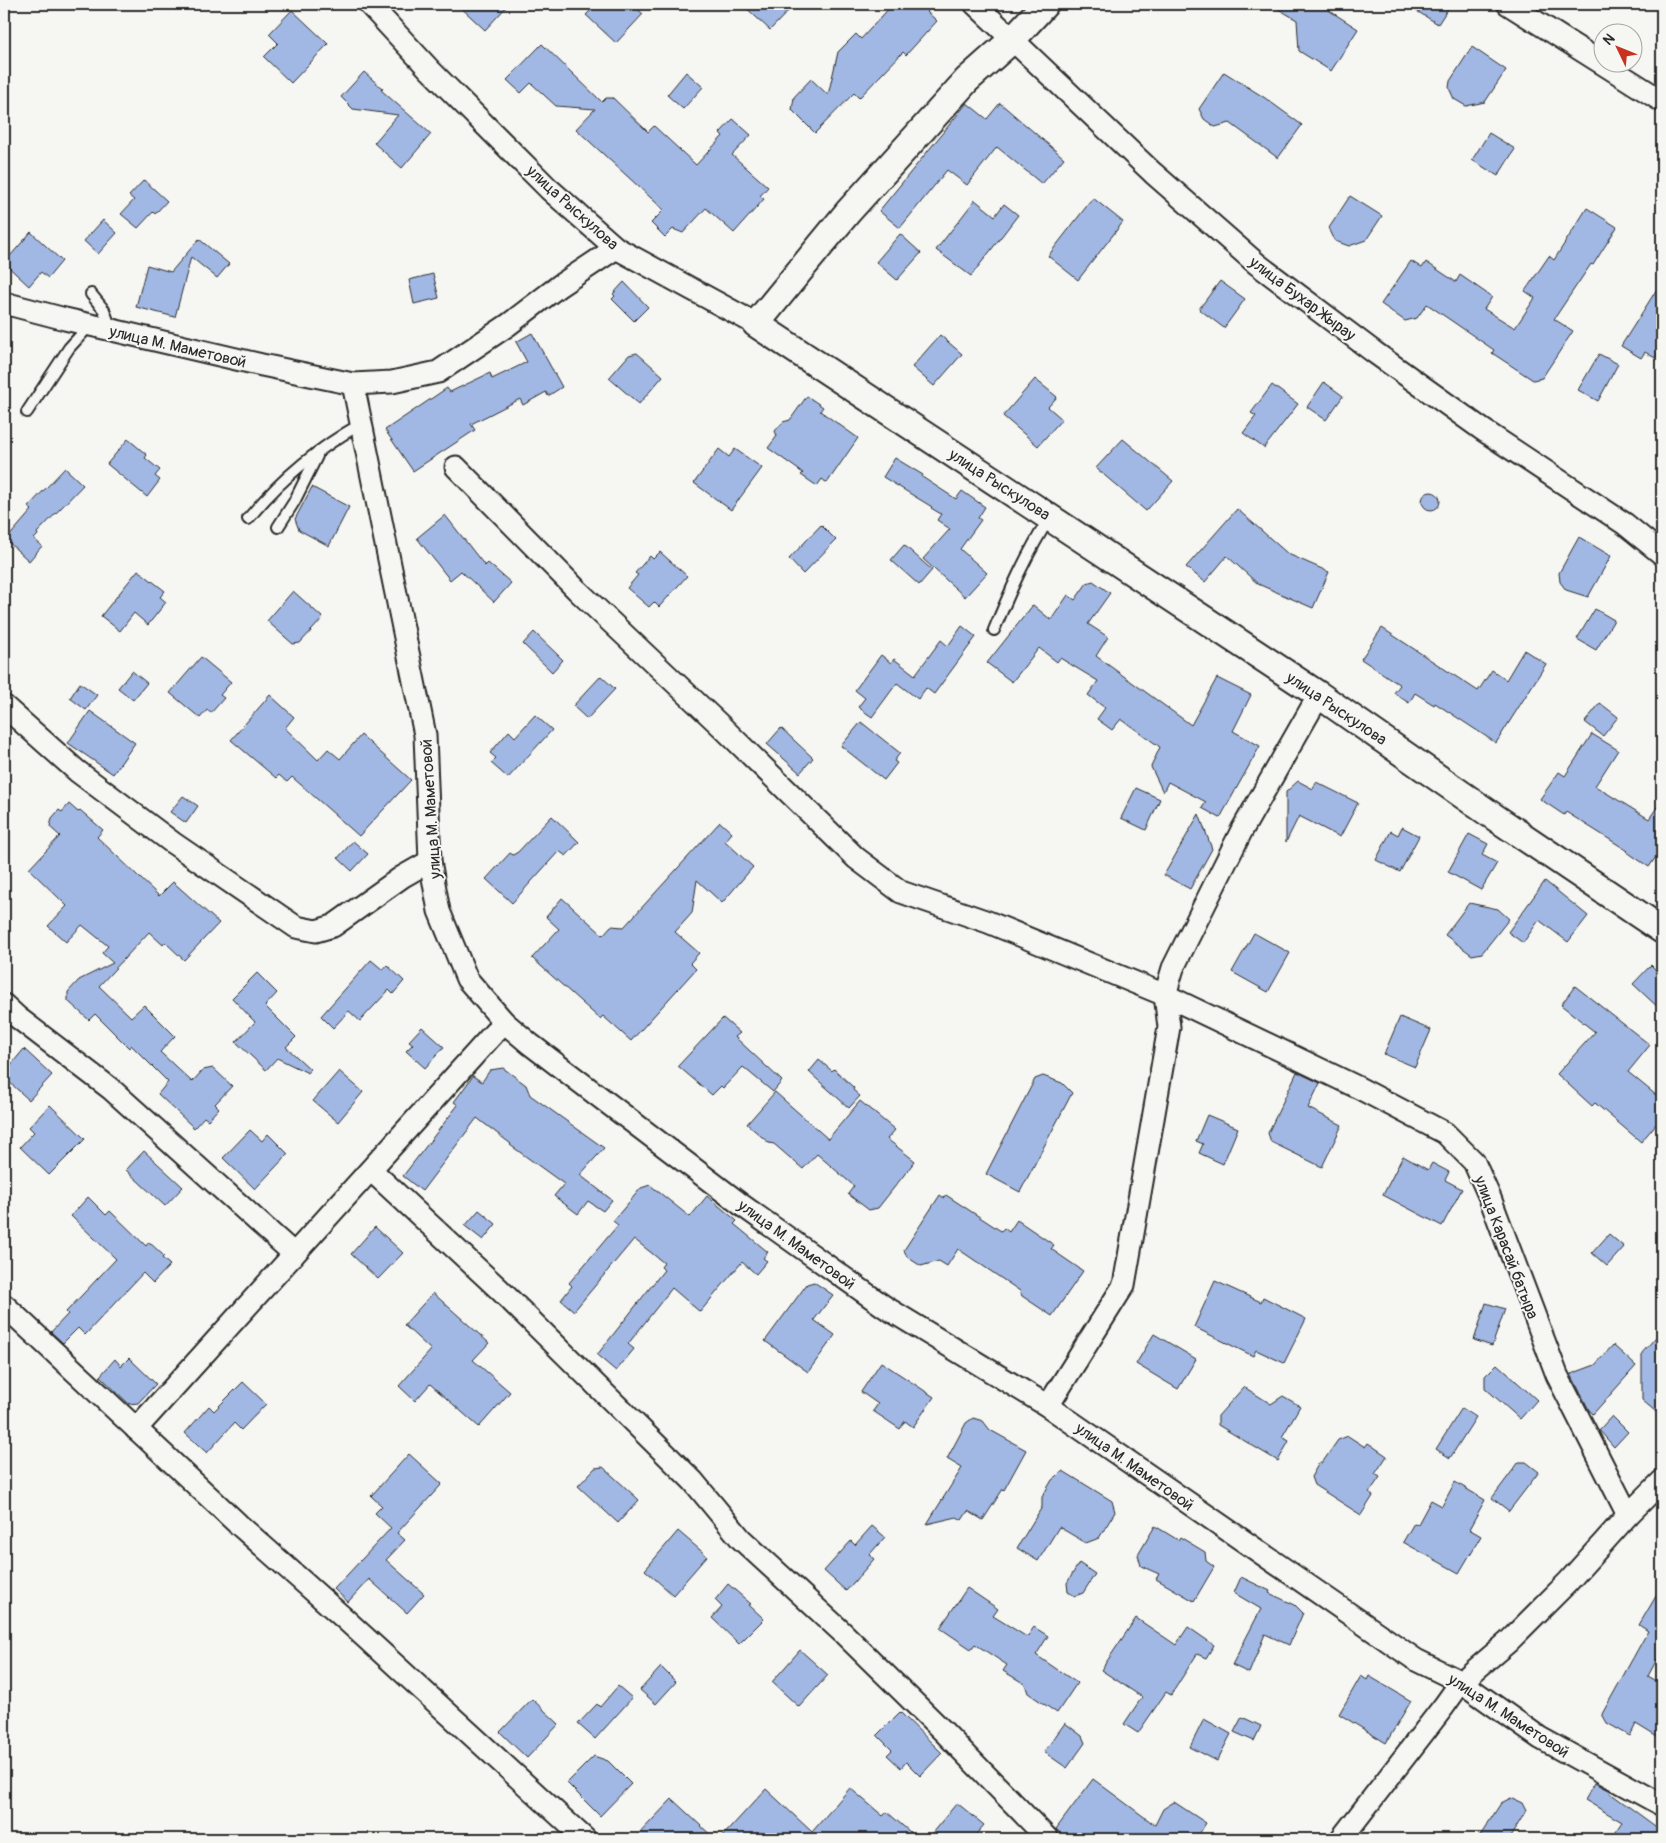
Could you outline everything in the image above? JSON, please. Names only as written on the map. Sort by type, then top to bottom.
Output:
[{"type":"street","name":"улица Рыскулова","points":[[369,4],[430,70],[549,189],[616,248],[756,324],[1319,695],[1498,820],[1662,930]]},
{"type":"street","name":"улица Бухар Жырау","points":[[975,4],[1153,173],[1257,264],[1374,352],[1484,430],[1625,524],[1662,554]]},
{"type":"street","points":[[756,324],[848,212],[954,94],[1012,40],[1045,4]]},
{"type":"street","points":[[1508,4],[1662,101]]},
{"type":"street","name":"улица М. Маметовой","points":[[6,308],[353,384],[392,382],[438,372],[616,248]]},
{"type":"street","name":"улица М. Маметовой","points":[[353,384],[425,736],[430,861],[439,910],[467,979],[504,1022],[530,1044],[743,1206],[885,1307],[1048,1406],[1416,1660],[1461,1682],[1540,1738],[1662,1805]]},
{"type":"street","name":"улица Карасай батыра","points":[[456,467],[577,590],[721,726],[856,858],[901,892],[988,922],[1166,995],[1359,1088],[1444,1133],[1474,1162],[1490,1198],[1557,1375],[1628,1515]]},
{"type":"street","points":[[1048,1406],[1124,1285],[1169,1027],[1166,995],[1173,968],[1242,830],[1319,695]]},
{"type":"street","points":[[4,706],[77,770],[173,843],[296,927],[316,931],[333,926],[402,877],[430,861]]},
{"type":"street","points":[[4,1005],[111,1089],[294,1254]]},
{"type":"street","points":[[136,1429],[504,1022]]},
{"type":"street","points":[[371,1170],[499,1289],[693,1482],[741,1539],[842,1632],[939,1726],[1048,1839]]},
{"type":"street","points":[[4,1305],[136,1429],[585,1839]]},
{"type":"street","points":[[1347,1837],[1461,1682],[1508,1642],[1568,1582],[1628,1515],[1662,1481]]},
{"type":"lane","points":[[90,294],[104,310],[112,330]]},
{"type":"lane","points":[[27,412],[69,348],[90,325]]},
{"type":"lane","points":[[248,519],[284,480],[320,450],[361,424]]},
{"type":"lane","points":[[278,527],[294,502],[320,450]]},
{"type":"lane","points":[[994,630],[1031,546],[1050,517]]},
{"type":"building","points":[[457,4],[509,4],[485,30]]},
{"type":"building","points":[[597,4],[632,4],[643,14],[616,43],[586,15]]},
{"type":"building","points":[[742,4],[795,4],[770,30]]},
{"type":"building","points":[[893,4],[935,4],[927,12],[937,21],[906,55],[903,52],[859,98],[854,93],[815,133],[792,110],[794,97],[811,79],[828,95],[838,52],[856,34],[861,39]]},
{"type":"building","points":[[1270,4],[1319,4],[1358,29],[1331,71],[1299,51],[1297,20]]},
{"type":"building","points":[[1405,4],[1451,4],[1438,24]]},
{"type":"building","points":[[292,10],[328,44],[291,83],[264,57],[278,43],[269,34]]},
{"type":"building","points":[[542,44],[602,102],[606,98],[613,98],[648,132],[654,126],[696,165],[723,136],[720,133],[733,119],[751,135],[732,155],[768,187],[760,196],[764,199],[734,233],[706,208],[683,233],[673,229],[665,237],[651,223],[664,210],[576,129],[595,109],[556,106],[531,83],[521,93],[507,80]]},
{"type":"building","points":[[1472,47],[1506,70],[1485,102],[1466,106],[1454,99],[1449,88],[1450,81]]},
{"type":"building","points":[[364,72],[383,89],[381,90],[431,134],[402,168],[374,143],[398,115],[353,109],[341,97]]},
{"type":"building","points":[[686,72],[703,87],[683,109],[667,95]]},
{"type":"building","points":[[1224,72],[1265,98],[1302,125],[1278,158],[1230,123],[1215,127],[1204,119],[1199,109]]},
{"type":"building","points":[[967,103],[987,119],[1000,103],[1064,158],[1042,184],[997,147],[967,185],[947,170],[900,228],[879,211]]},
{"type":"building","points":[[1489,133],[1515,149],[1498,176],[1472,160]]},
{"type":"building","points":[[144,180],[167,201],[138,228],[121,214],[134,200],[129,196]]},
{"type":"building","points":[[1350,196],[1382,216],[1366,240],[1349,246],[1335,241],[1329,228]]},
{"type":"building","points":[[1093,198],[1123,222],[1078,280],[1048,256]]},
{"type":"building","points":[[975,200],[995,216],[1004,204],[1018,215],[971,276],[936,250]]},
{"type":"building","points":[[1587,208],[1617,227],[1593,265],[1591,264],[1554,319],[1573,331],[1542,378],[1533,380],[1492,353],[1494,350],[1427,304],[1417,318],[1405,321],[1381,304],[1411,261],[1422,268],[1426,262],[1456,282],[1460,275],[1492,297],[1484,309],[1515,328],[1535,298],[1525,291],[1549,256],[1554,260]]},
{"type":"building","points":[[103,220],[117,233],[98,254],[84,241]]},
{"type":"building","points":[[31,232],[62,261],[48,278],[41,272],[29,286],[4,263]]},
{"type":"building","points":[[900,234],[921,253],[897,280],[876,262]]},
{"type":"building","points":[[199,239],[229,264],[217,278],[191,257],[175,317],[136,307],[147,265],[171,272]]},
{"type":"building","points":[[433,274],[439,298],[414,304],[409,280]]},
{"type":"building","points":[[1220,281],[1245,299],[1224,328],[1199,309]]},
{"type":"building","points":[[1662,281],[1662,345],[1655,358],[1645,352],[1641,358],[1621,346]]},
{"type":"building","points":[[624,282],[648,307],[634,321],[612,299],[615,296],[613,294]]},
{"type":"building","points":[[532,333],[562,387],[548,396],[546,392],[523,405],[520,399],[471,424],[475,430],[413,471],[385,430],[447,388],[450,392],[490,373],[492,379],[527,362],[516,342]]},
{"type":"building","points":[[940,335],[962,354],[934,386],[912,367]]},
{"type":"building","points":[[637,353],[663,376],[639,404],[609,378],[629,355]]},
{"type":"building","points":[[1599,354],[1618,364],[1598,401],[1578,390]]},
{"type":"building","points":[[1035,379],[1057,397],[1048,407],[1062,419],[1038,446],[1003,416]]},
{"type":"building","points":[[1324,382],[1343,396],[1326,420],[1307,407]]},
{"type":"building","points":[[1272,385],[1298,404],[1264,448],[1243,433],[1256,416],[1251,413]]},
{"type":"building","points":[[807,396],[823,407],[820,411],[858,438],[827,483],[822,479],[817,486],[801,475],[803,473],[768,448],[777,436],[775,431],[783,422],[790,420]]},
{"type":"building","points":[[128,439],[147,455],[145,458],[160,470],[155,476],[160,480],[147,497],[107,464]]},
{"type":"building","points":[[1123,439],[1173,481],[1146,511],[1096,468]]},
{"type":"building","points":[[719,449],[729,457],[735,449],[762,468],[731,510],[694,483]]},
{"type":"building","points":[[895,458],[923,475],[922,477],[956,499],[962,491],[985,507],[978,518],[981,520],[960,549],[987,573],[965,597],[923,559],[950,529],[937,520],[941,514],[932,507],[883,477]]},
{"type":"building","points":[[65,468],[83,485],[37,533],[38,535],[34,539],[42,546],[29,561],[6,540],[32,510],[28,507]]},
{"type":"building","points":[[312,487],[349,507],[329,546],[299,530],[295,519]]},
{"type":"building","points":[[1427,492],[1435,492],[1440,497],[1438,508],[1427,510],[1422,505],[1422,497]]},
{"type":"building","points":[[1237,509],[1288,554],[1329,572],[1313,608],[1258,584],[1227,556],[1205,582],[1186,567]]},
{"type":"building","points":[[445,515],[485,566],[488,563],[511,583],[494,602],[461,571],[450,580],[417,538]]},
{"type":"building","points":[[821,525],[836,540],[803,574],[789,559]]},
{"type":"building","points":[[1579,537],[1611,556],[1588,597],[1566,590],[1560,582],[1559,573]]},
{"type":"building","points":[[904,545],[932,570],[919,585],[891,560]]},
{"type":"building","points":[[660,552],[687,576],[659,607],[654,602],[649,607],[627,588],[638,575],[635,573],[650,556],[653,559]]},
{"type":"building","points":[[138,570],[165,591],[160,597],[166,602],[148,625],[134,613],[120,631],[101,616]]},
{"type":"building","points":[[1093,581],[1110,593],[1088,624],[1108,637],[1096,656],[1191,725],[1217,678],[1251,695],[1233,731],[1260,746],[1220,818],[1202,808],[1206,802],[1168,782],[1163,792],[1151,767],[1160,747],[1121,719],[1112,730],[1097,719],[1105,708],[1088,695],[1098,681],[1060,658],[1057,662],[1039,648],[1012,682],[987,663],[1033,605],[1051,620],[1068,595],[1075,600],[1087,583]]},
{"type":"building","points":[[293,591],[323,618],[300,643],[293,644],[267,621]]},
{"type":"building","points":[[1595,609],[1614,620],[1596,650],[1577,639]]},
{"type":"building","points":[[962,626],[976,637],[934,694],[926,688],[918,699],[897,683],[872,717],[858,707],[865,698],[855,690],[881,655],[891,663],[894,659],[915,675],[941,640],[948,646]]},
{"type":"building","points":[[1382,628],[1478,691],[1492,670],[1506,680],[1524,650],[1546,664],[1496,743],[1435,703],[1434,705],[1415,693],[1409,703],[1394,693],[1400,685],[1361,659]]},
{"type":"building","points":[[534,632],[563,660],[552,672],[523,644]]},
{"type":"building","points":[[201,657],[231,682],[220,695],[224,698],[211,713],[207,710],[200,718],[170,693]]},
{"type":"building","points":[[132,671],[147,683],[133,700],[118,688]]},
{"type":"building","points":[[601,676],[615,689],[587,719],[573,706]]},
{"type":"building","points":[[80,683],[97,695],[86,710],[70,698]]},
{"type":"building","points":[[270,695],[294,717],[285,728],[318,760],[328,749],[340,759],[361,735],[411,780],[359,836],[292,777],[287,782],[279,775],[276,778],[231,740]]},
{"type":"building","points":[[1600,703],[1618,717],[1603,736],[1585,722]]},
{"type":"building","points":[[90,711],[135,743],[113,774],[68,743]]},
{"type":"building","points":[[535,715],[552,730],[508,778],[491,763],[496,758],[490,753],[509,731],[515,737]]},
{"type":"building","points":[[861,722],[900,753],[894,761],[897,763],[884,780],[841,746]]},
{"type":"building","points":[[781,728],[813,758],[800,773],[767,744]]},
{"type":"building","points":[[1592,734],[1618,750],[1595,786],[1649,819],[1662,800],[1662,848],[1649,867],[1628,851],[1566,812],[1564,815],[1540,799],[1559,772],[1565,776]]},
{"type":"building","points":[[1298,781],[1313,789],[1316,782],[1358,803],[1340,837],[1299,816],[1286,842],[1286,792]]},
{"type":"building","points":[[1136,788],[1160,799],[1146,830],[1121,818]]},
{"type":"building","points":[[183,796],[198,806],[186,823],[170,812]]},
{"type":"building","points":[[69,804],[78,812],[80,810],[103,830],[97,837],[159,896],[173,882],[219,923],[184,960],[165,942],[163,945],[149,932],[99,986],[131,1017],[144,1005],[175,1036],[160,1052],[192,1082],[203,1070],[213,1068],[232,1086],[215,1104],[219,1108],[208,1120],[204,1117],[194,1128],[158,1094],[168,1082],[131,1045],[129,1048],[95,1014],[89,1020],[68,1001],[68,992],[79,980],[113,963],[102,953],[108,946],[82,925],[66,942],[48,926],[67,906],[29,869],[60,836],[50,827],[52,818],[59,810],[62,812]]},
{"type":"building","points":[[1199,814],[1212,849],[1190,889],[1164,875]]},
{"type":"building","points":[[552,816],[579,842],[566,856],[559,851],[512,903],[486,879],[510,853],[513,855],[518,852]]},
{"type":"building","points":[[720,822],[732,833],[725,841],[753,867],[722,903],[697,880],[692,913],[675,932],[699,953],[690,963],[696,969],[631,1041],[603,1016],[600,1019],[532,958],[559,929],[546,917],[562,898],[603,935],[611,926],[624,927]]},
{"type":"building","points":[[1402,827],[1419,836],[1400,872],[1376,860],[1391,831],[1398,835]]},
{"type":"building","points":[[1469,834],[1488,844],[1482,855],[1497,863],[1481,890],[1448,872]]},
{"type":"building","points":[[353,841],[368,854],[352,871],[338,858]]},
{"type":"building","points":[[1545,881],[1588,916],[1568,942],[1539,920],[1523,943],[1508,932]]},
{"type":"building","points":[[1469,903],[1498,909],[1509,919],[1482,953],[1472,955],[1445,935]]},
{"type":"building","points":[[1254,933],[1290,953],[1268,992],[1232,972]]},
{"type":"building","points":[[371,960],[383,970],[387,965],[404,981],[393,994],[389,990],[360,1021],[349,1011],[333,1028],[321,1016]]},
{"type":"building","points":[[1651,965],[1662,976],[1662,1011],[1633,984]]},
{"type":"building","points":[[257,973],[277,993],[265,1006],[296,1037],[286,1047],[310,1069],[308,1073],[277,1058],[266,1070],[236,1042],[255,1022],[232,998]]},
{"type":"building","points":[[1575,986],[1650,1045],[1628,1072],[1662,1100],[1662,1117],[1641,1142],[1595,1103],[1592,1106],[1557,1074],[1595,1032],[1561,1005]]},
{"type":"building","points":[[1400,1017],[1431,1030],[1415,1067],[1384,1054]]},
{"type":"building","points":[[723,1018],[740,1033],[735,1037],[782,1081],[773,1092],[743,1067],[723,1088],[721,1086],[712,1095],[678,1066]]},
{"type":"building","points":[[422,1027],[444,1047],[425,1068],[406,1051],[413,1044],[409,1041]]},
{"type":"building","points":[[24,1049],[52,1075],[29,1100],[8,1081],[4,1073]]},
{"type":"building","points":[[819,1060],[832,1071],[834,1069],[860,1096],[849,1108],[809,1072]]},
{"type":"building","points":[[503,1068],[526,1085],[530,1095],[604,1148],[580,1175],[612,1200],[603,1211],[588,1201],[578,1214],[554,1196],[564,1184],[510,1145],[477,1118],[422,1191],[403,1176],[458,1105],[454,1102],[473,1076],[482,1082],[490,1070]]},
{"type":"building","points":[[339,1071],[363,1092],[338,1122],[313,1101]]},
{"type":"building","points":[[1297,1072],[1320,1083],[1308,1108],[1342,1125],[1322,1167],[1271,1142],[1268,1133]]},
{"type":"building","points":[[1043,1076],[1062,1083],[1072,1093],[1020,1192],[986,1174],[1035,1079]]},
{"type":"building","points":[[775,1092],[828,1139],[860,1101],[895,1130],[887,1139],[915,1161],[878,1208],[869,1210],[848,1194],[854,1186],[817,1154],[803,1169],[747,1124]]},
{"type":"building","points":[[50,1105],[85,1139],[49,1175],[20,1147],[34,1132],[29,1127]]},
{"type":"building","points":[[1207,1115],[1238,1128],[1223,1164],[1199,1153],[1203,1144],[1196,1141]]},
{"type":"building","points":[[250,1130],[262,1141],[268,1134],[288,1154],[255,1189],[223,1158]]},
{"type":"building","points":[[144,1151],[183,1187],[165,1206],[126,1170]]},
{"type":"building","points":[[1403,1156],[1428,1170],[1432,1163],[1449,1172],[1445,1180],[1462,1189],[1442,1226],[1383,1195]]},
{"type":"building","points":[[650,1185],[690,1217],[707,1196],[737,1221],[734,1224],[768,1252],[763,1258],[767,1261],[756,1274],[742,1262],[700,1312],[672,1288],[628,1344],[634,1349],[616,1371],[597,1355],[664,1270],[661,1267],[664,1263],[634,1239],[574,1311],[561,1300],[572,1286],[569,1283],[618,1225],[613,1221],[641,1188]]},
{"type":"building","points":[[940,1195],[944,1198],[946,1195],[1001,1231],[1004,1228],[1009,1232],[1017,1220],[1054,1245],[1051,1249],[1083,1271],[1052,1316],[1022,1296],[1020,1291],[958,1249],[947,1266],[939,1261],[921,1266],[907,1257],[904,1250]]},
{"type":"building","points":[[88,1197],[106,1215],[110,1211],[146,1246],[149,1242],[164,1256],[162,1258],[170,1265],[153,1283],[143,1273],[85,1335],[78,1328],[63,1343],[51,1332],[68,1314],[66,1312],[116,1259],[71,1216]]},
{"type":"building","points":[[479,1210],[496,1224],[483,1240],[465,1226]]},
{"type":"building","points":[[375,1227],[403,1253],[378,1279],[351,1254]]},
{"type":"building","points":[[1609,1234],[1624,1247],[1607,1266],[1592,1253]]},
{"type":"building","points":[[1215,1281],[1261,1302],[1263,1297],[1306,1319],[1284,1363],[1256,1350],[1253,1356],[1194,1327]]},
{"type":"building","points":[[814,1282],[833,1295],[814,1320],[835,1335],[808,1372],[765,1341],[807,1284]]},
{"type":"building","points":[[433,1293],[489,1343],[473,1360],[510,1392],[479,1427],[430,1384],[415,1401],[399,1386],[431,1350],[404,1325]]},
{"type":"building","points":[[1486,1303],[1505,1309],[1492,1346],[1474,1340]]},
{"type":"building","points":[[1662,1330],[1662,1417],[1642,1400],[1642,1353]]},
{"type":"building","points":[[1154,1334],[1196,1359],[1178,1389],[1136,1364]]},
{"type":"building","points":[[1613,1345],[1636,1366],[1593,1414],[1589,1410],[1571,1374],[1595,1365]]},
{"type":"building","points":[[129,1358],[156,1384],[138,1403],[129,1404],[100,1376],[115,1359],[121,1366]]},
{"type":"building","points":[[881,1362],[934,1397],[913,1427],[905,1421],[900,1429],[873,1411],[878,1404],[861,1392]]},
{"type":"building","points":[[1497,1364],[1537,1400],[1520,1419],[1485,1388],[1485,1376]]},
{"type":"building","points":[[243,1382],[266,1404],[241,1430],[234,1423],[207,1453],[185,1433],[209,1406],[214,1411]]},
{"type":"building","points":[[1244,1387],[1271,1404],[1283,1396],[1300,1406],[1282,1437],[1289,1441],[1278,1461],[1218,1425],[1218,1416]]},
{"type":"building","points":[[1462,1408],[1476,1417],[1450,1458],[1436,1449]]},
{"type":"building","points":[[1612,1416],[1628,1432],[1614,1447],[1599,1430]]},
{"type":"building","points":[[973,1418],[983,1421],[990,1430],[1026,1450],[1004,1490],[983,1520],[968,1511],[962,1520],[957,1517],[927,1524],[962,1468],[947,1459],[966,1423]]},
{"type":"building","points":[[1348,1436],[1365,1447],[1368,1443],[1387,1456],[1375,1474],[1380,1477],[1369,1493],[1373,1496],[1361,1515],[1314,1485],[1311,1477],[1319,1463],[1322,1463],[1338,1440]]},
{"type":"building","points":[[409,1454],[442,1484],[397,1533],[405,1540],[386,1560],[424,1594],[407,1613],[369,1579],[348,1602],[334,1589],[391,1528],[375,1513],[382,1506],[371,1496]]},
{"type":"building","points":[[1519,1462],[1526,1462],[1539,1472],[1509,1511],[1492,1498]]},
{"type":"building","points":[[603,1467],[639,1500],[618,1523],[578,1486],[595,1468]]},
{"type":"building","points":[[1063,1471],[1112,1501],[1115,1512],[1099,1538],[1086,1543],[1059,1527],[1038,1561],[1017,1548],[1042,1507],[1042,1497],[1052,1480]]},
{"type":"building","points":[[1455,1482],[1485,1500],[1469,1529],[1481,1536],[1459,1573],[1403,1542],[1414,1523],[1418,1524],[1431,1500],[1442,1506]]},
{"type":"building","points":[[872,1526],[885,1537],[869,1555],[874,1559],[846,1591],[824,1571],[851,1541],[855,1545]]},
{"type":"building","points":[[1155,1526],[1178,1540],[1180,1537],[1205,1552],[1206,1561],[1214,1567],[1194,1601],[1156,1579],[1159,1574],[1141,1566],[1138,1555]]},
{"type":"building","points":[[678,1531],[707,1556],[673,1595],[645,1570]]},
{"type":"building","points":[[1079,1563],[1095,1574],[1083,1593],[1075,1596],[1068,1592],[1067,1583]]},
{"type":"building","points":[[1241,1577],[1295,1605],[1303,1613],[1289,1645],[1265,1634],[1249,1673],[1232,1665],[1261,1609],[1234,1593]]},
{"type":"building","points":[[728,1584],[751,1604],[749,1605],[764,1619],[739,1644],[712,1618],[722,1607],[715,1600]]},
{"type":"building","points":[[1662,1586],[1662,1650],[1648,1676],[1662,1684],[1662,1740],[1636,1724],[1630,1736],[1607,1723],[1602,1714],[1648,1631],[1639,1625]]},
{"type":"building","points":[[967,1588],[998,1609],[993,1616],[1027,1637],[1034,1627],[1048,1636],[1036,1655],[1077,1683],[1057,1713],[1028,1693],[1025,1684],[1003,1671],[1007,1665],[975,1644],[971,1649],[940,1628]]},
{"type":"building","points":[[1136,1618],[1176,1645],[1188,1627],[1214,1645],[1206,1658],[1197,1654],[1171,1695],[1166,1692],[1138,1733],[1124,1724],[1142,1697],[1101,1670]]},
{"type":"building","points":[[800,1650],[828,1675],[799,1707],[772,1682]]},
{"type":"building","points":[[661,1667],[676,1682],[656,1704],[640,1690]]},
{"type":"building","points":[[1361,1676],[1367,1680],[1369,1676],[1411,1701],[1386,1743],[1339,1714]]},
{"type":"building","points":[[618,1686],[632,1698],[595,1739],[578,1724],[597,1704],[600,1707]]},
{"type":"building","points":[[532,1699],[559,1724],[527,1758],[500,1732]]},
{"type":"building","points":[[900,1712],[942,1753],[920,1776],[906,1762],[901,1768],[887,1755],[892,1750],[877,1735]]},
{"type":"building","points":[[1242,1717],[1261,1726],[1254,1741],[1234,1732]]},
{"type":"building","points":[[1204,1719],[1231,1734],[1217,1761],[1190,1747]]},
{"type":"building","points":[[1065,1723],[1082,1736],[1085,1743],[1067,1768],[1044,1752]]},
{"type":"building","points":[[594,1756],[608,1761],[631,1784],[600,1816],[567,1783]]},
{"type":"building","points":[[1093,1779],[1155,1825],[1163,1809],[1174,1802],[1206,1823],[1196,1839],[1067,1839],[1056,1829]]},
{"type":"building","points":[[1595,1783],[1611,1791],[1610,1793],[1662,1831],[1662,1839],[1610,1839],[1622,1822],[1585,1800]]},
{"type":"building","points":[[850,1788],[883,1816],[887,1812],[918,1839],[720,1839],[766,1789],[812,1832]]},
{"type":"building","points":[[1511,1798],[1522,1803],[1526,1811],[1509,1839],[1478,1839],[1501,1803]]},
{"type":"building","points":[[672,1799],[715,1839],[634,1839]]},
{"type":"building","points":[[957,1803],[984,1825],[972,1839],[927,1839]]}]
